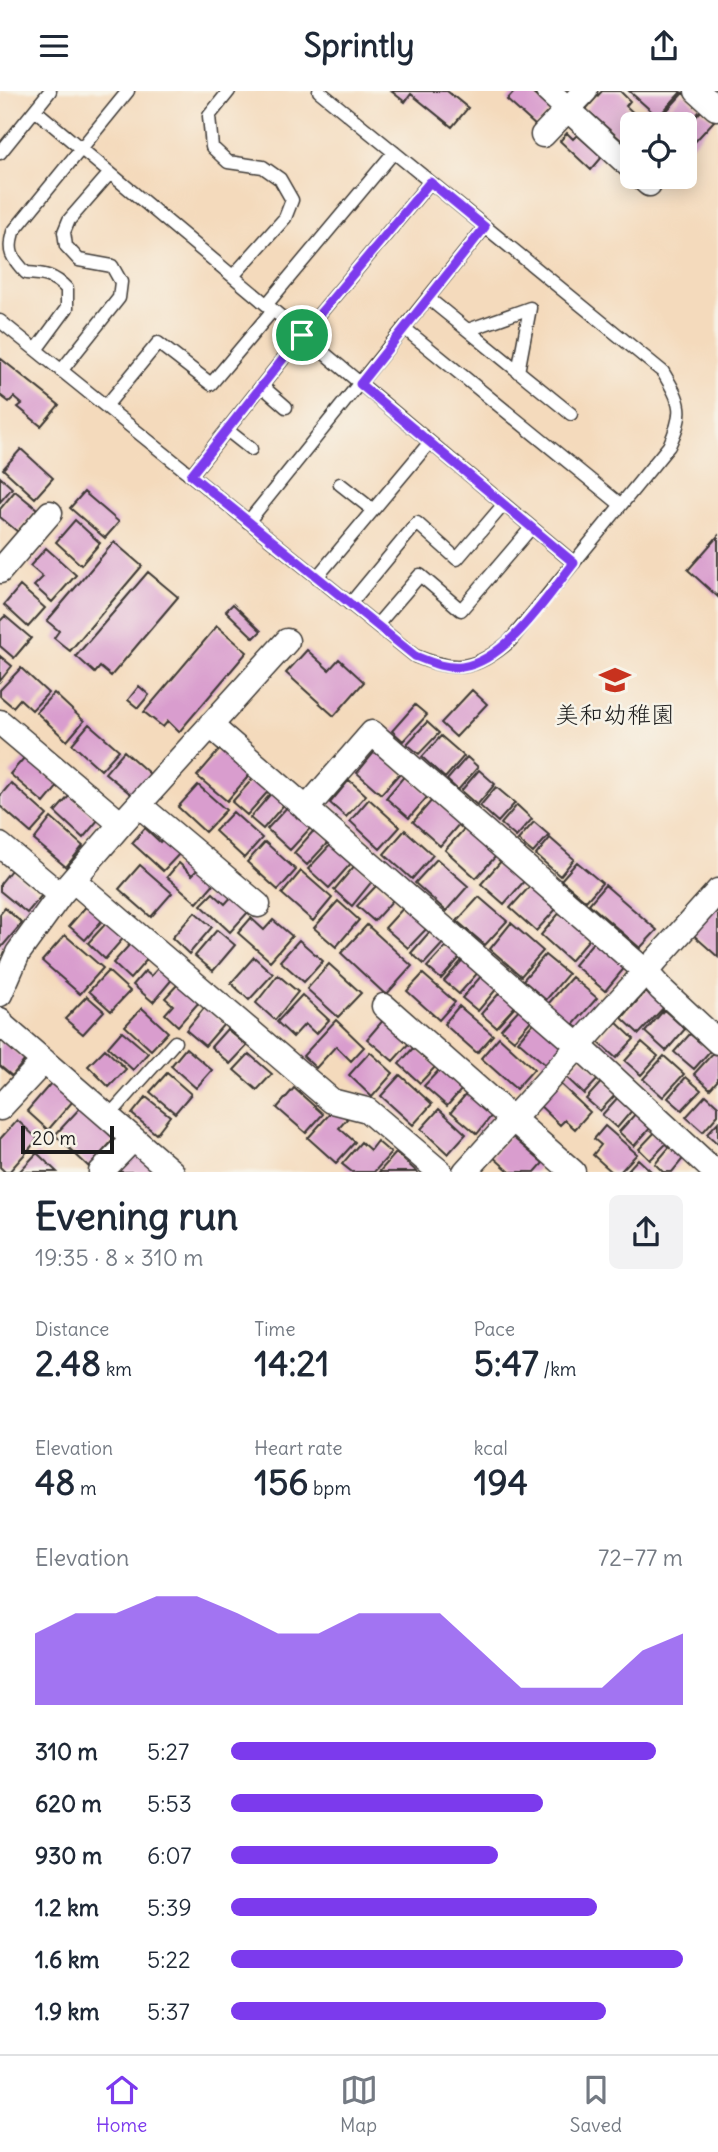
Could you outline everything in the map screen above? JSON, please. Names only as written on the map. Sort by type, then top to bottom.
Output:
[{"type":"street","points":[[548,91],[576,100],[620,151]]},
{"type":"street","points":[[697,91],[716,108]]},
{"type":"street","points":[[543,135],[576,100]]},
{"type":"street","points":[[1,568],[50,513]]},
{"type":"street","points":[[0,994],[18,953],[67,887],[287,641]]},
{"type":"street","points":[[0,722],[121,824]]},
{"type":"street","points":[[210,725],[579,1046],[715,1172]]},
{"type":"street","points":[[306,809],[372,733],[646,972],[718,1042]]},
{"type":"street","points":[[139,804],[258,905]]},
{"type":"street","points":[[0,845],[67,887],[331,1101],[367,1110],[440,1172]]},
{"type":"street","points":[[465,1172],[718,891]]},
{"type":"street","points":[[384,1006],[573,1172]]},
{"type":"street","points":[[0,1020],[2,1025],[172,1172]]},
{"type":"street","points":[[0,1108],[44,1061]]},
{"type":"street","points":[[102,1172],[133,1139]]},
{"type":"lane","points":[[0,153],[50,91]]},
{"type":"lane","points":[[36,350],[67,308],[67,289],[57,278],[26,273],[13,259],[9,244],[13,232],[128,91]]},
{"type":"lane","points":[[229,91],[209,116],[212,147],[228,162],[263,167],[280,179],[292,200],[285,218],[233,276]]},
{"type":"lane","points":[[0,321],[415,656],[439,666],[462,667],[490,658],[510,641],[669,446],[680,422],[678,398],[663,372],[320,91]]},
{"type":"lane","points":[[35,110],[574,563]]},
{"type":"lane","points":[[106,406],[158,343],[211,384],[394,152]]},
{"type":"lane","points":[[61,371],[119,298],[121,282],[112,266],[79,260],[66,246],[64,232],[69,220],[110,173]]},
{"type":"lane","points":[[191,475],[302,335],[430,182]]},
{"type":"lane","points":[[248,521],[485,227]]},
{"type":"lane","points":[[428,298],[571,414]]},
{"type":"lane","points":[[468,330],[530,308],[518,372]]},
{"type":"lane","points":[[404,328],[621,505]]},
{"type":"lane","points":[[262,386],[286,407]]},
{"type":"lane","points":[[227,430],[251,449]]},
{"type":"lane","points":[[317,577],[430,442]]},
{"type":"lane","points":[[340,484],[373,510]]},
{"type":"lane","points":[[350,604],[417,523],[457,559],[504,505]]},
{"type":"lane","points":[[377,625],[420,575],[461,610],[531,528]]},
{"type":"lane","points":[[108,1117],[175,1042]]},
{"type":"building","points":[[391,91],[447,91],[468,108],[452,127],[411,94],[405,102]]},
{"type":"building","points":[[515,91],[530,91],[551,110],[536,126],[507,100]]},
{"type":"building","points":[[602,91],[620,91],[630,101],[626,106],[632,112],[620,112],[620,139],[586,109]]},
{"type":"building","points":[[629,91],[681,92],[663,112],[652,112]]},
{"type":"building","points":[[683,93],[701,110],[697,114],[697,112],[666,112]]},
{"type":"building","points":[[702,110],[714,121],[697,139],[697,116]]},
{"type":"building","points":[[567,133],[573,139],[577,135],[602,157],[591,170],[560,141]]},
{"type":"building","points":[[0,358],[59,405],[41,426],[18,407],[22,404],[14,397],[9,402],[0,395]]},
{"type":"building","points":[[21,449],[53,478],[35,498],[3,469]]},
{"type":"building","points":[[0,477],[12,488],[0,502]]},
{"type":"building","points":[[15,491],[37,509],[18,532],[0,517],[0,509]]},
{"type":"building","points":[[84,492],[119,522],[105,538],[70,508]]},
{"type":"building","points":[[75,520],[100,543],[81,565],[56,542]]},
{"type":"building","points":[[718,536],[718,597],[688,570]]},
{"type":"building","points":[[114,542],[142,566],[70,651],[54,638],[59,631],[47,621]]},
{"type":"building","points":[[46,548],[76,575],[52,602],[34,586],[43,577],[30,566]]},
{"type":"building","points":[[148,572],[178,597],[111,676],[100,667],[95,673],[76,656]]},
{"type":"building","points":[[20,586],[45,608],[28,627],[4,605]]},
{"type":"building","points":[[233,604],[261,631],[254,638],[226,611]]},
{"type":"building","points":[[5,616],[31,638],[14,658],[0,646],[0,621]]},
{"type":"building","points":[[217,626],[247,652],[179,732],[168,721],[163,727],[144,712]]},
{"type":"building","points":[[307,650],[329,670],[339,659],[364,682],[334,716],[286,673]]},
{"type":"building","points":[[0,656],[12,666],[0,681]]},
{"type":"building","points":[[21,668],[48,693],[32,710],[20,699],[13,707],[0,696],[0,690]]},
{"type":"building","points":[[139,686],[149,695],[138,708],[128,700]]},
{"type":"building","points":[[472,690],[487,704],[456,737],[441,723]]},
{"type":"building","points":[[54,693],[84,721],[67,741],[36,712]]},
{"type":"building","points":[[415,705],[427,715],[403,741],[392,731]]},
{"type":"building","points":[[427,722],[439,733],[419,754],[407,744]]},
{"type":"building","points":[[89,724],[119,750],[101,770],[72,744]]},
{"type":"building","points":[[441,736],[464,756],[445,778],[422,757]]},
{"type":"building","points":[[222,747],[252,772],[227,801],[197,776]]},
{"type":"building","points":[[376,750],[401,772],[381,794],[357,773]]},
{"type":"building","points":[[124,751],[150,774],[132,795],[105,773]]},
{"type":"building","points":[[25,757],[59,785],[44,803],[10,774]]},
{"type":"building","points":[[467,757],[478,767],[458,790],[447,780]]},
{"type":"building","points":[[479,770],[495,784],[477,805],[461,791]]},
{"type":"building","points":[[257,774],[272,787],[247,815],[232,802]]},
{"type":"building","points":[[406,774],[429,795],[409,818],[386,798]]},
{"type":"building","points":[[349,780],[366,795],[346,817],[330,803]]},
{"type":"building","points":[[11,783],[47,815],[31,833],[0,806],[0,796]]},
{"type":"building","points":[[198,785],[226,810],[205,832],[178,807]]},
{"type":"building","points":[[496,787],[515,803],[498,822],[480,806]]},
{"type":"building","points":[[274,790],[287,801],[263,829],[250,818]]},
{"type":"building","points":[[70,795],[98,820],[83,838],[55,812]]},
{"type":"building","points":[[369,799],[400,827],[380,849],[350,821]]},
{"type":"building","points":[[433,799],[460,823],[440,846],[413,822]]},
{"type":"building","points":[[291,803],[314,824],[290,850],[267,829]]},
{"type":"building","points":[[517,805],[532,819],[516,837],[501,824]]},
{"type":"building","points":[[233,812],[262,838],[244,858],[215,831]]},
{"type":"building","points":[[51,818],[83,846],[66,867],[34,840]]},
{"type":"building","points":[[534,822],[549,835],[533,853],[518,840]]},
{"type":"building","points":[[466,827],[497,855],[476,878],[445,850]]},
{"type":"building","points":[[145,828],[160,842],[165,836],[182,851],[163,871],[132,843]]},
{"type":"building","points":[[316,828],[330,840],[307,865],[294,853]]},
{"type":"building","points":[[405,830],[433,855],[412,879],[384,854]]},
{"type":"building","points":[[550,838],[574,859],[560,876],[536,855]]},
{"type":"building","points":[[265,842],[296,870],[278,890],[247,862]]},
{"type":"building","points":[[333,842],[354,860],[329,888],[308,869]]},
{"type":"building","points":[[437,859],[468,886],[446,911],[415,883]]},
{"type":"building","points":[[503,859],[526,879],[504,904],[481,884]]},
{"type":"building","points":[[577,862],[602,883],[586,901],[561,880]]},
{"type":"building","points":[[179,863],[192,875],[200,867],[216,881],[197,903],[167,877]]},
{"type":"building","points":[[356,864],[374,879],[352,906],[334,890]]},
{"type":"building","points":[[140,865],[172,893],[151,917],[119,889]]},
{"type":"building","points":[[11,870],[42,895],[27,913],[0,891],[0,884]]},
{"type":"building","points":[[301,871],[332,898],[313,921],[282,894]]},
{"type":"building","points":[[378,884],[394,899],[374,921],[357,906]]},
{"type":"building","points":[[531,885],[557,908],[536,931],[510,908]]},
{"type":"building","points":[[605,885],[657,930],[640,948],[589,904]]},
{"type":"building","points":[[213,893],[225,904],[233,895],[249,911],[230,932],[201,905]]},
{"type":"building","points":[[479,897],[507,921],[485,945],[457,921]]},
{"type":"building","points":[[718,900],[718,957],[690,932]]},
{"type":"building","points":[[338,901],[359,920],[336,947],[314,928]]},
{"type":"building","points":[[90,902],[106,916],[85,940],[69,926]]},
{"type":"building","points":[[407,904],[430,925],[408,948],[385,928]]},
{"type":"building","points":[[5,908],[22,923],[0,949],[0,914]]},
{"type":"building","points":[[561,911],[591,937],[570,961],[541,935]]},
{"type":"building","points":[[195,912],[212,927],[189,954],[172,938]]},
{"type":"building","points":[[251,918],[264,930],[273,920],[292,936],[270,961],[238,933]]},
{"type":"building","points":[[110,919],[127,934],[105,959],[88,943]]},
{"type":"building","points":[[511,923],[543,951],[521,976],[490,949]]},
{"type":"building","points":[[367,925],[412,966],[386,995],[341,953]]},
{"type":"building","points":[[433,928],[446,940],[424,964],[411,953]]},
{"type":"building","points":[[217,930],[235,945],[213,971],[195,956]]},
{"type":"building","points":[[65,935],[103,968],[80,994],[42,961]]},
{"type":"building","points":[[299,940],[323,961],[304,982],[280,961]]},
{"type":"building","points":[[595,940],[626,966],[605,991],[574,965]]},
{"type":"building","points":[[133,941],[150,956],[130,979],[113,963]]},
{"type":"building","points":[[451,941],[464,953],[441,979],[427,967]]},
{"type":"building","points":[[545,955],[568,974],[546,1000],[523,980]]},
{"type":"building","points":[[466,956],[481,969],[459,994],[444,981]]},
{"type":"building","points":[[254,957],[273,974],[249,1000],[231,983]]},
{"type":"building","points":[[329,964],[361,993],[338,1017],[307,989]]},
{"type":"building","points":[[161,965],[174,977],[153,1002],[133,985],[145,971],[151,976]]},
{"type":"building","points":[[108,971],[130,991],[111,1011],[89,991]]},
{"type":"building","points":[[423,974],[455,1002],[439,1020],[407,991]]},
{"type":"building","points":[[483,974],[498,987],[478,1011],[462,998]]},
{"type":"building","points":[[278,975],[298,992],[275,1020],[256,1003]]},
{"type":"building","points":[[572,977],[597,998],[573,1025],[548,1004]]},
{"type":"building","points":[[179,983],[200,1001],[178,1026],[165,1014],[173,1005],[165,998]]},
{"type":"building","points":[[648,989],[666,1005],[639,1034],[622,1018]]},
{"type":"building","points":[[502,990],[518,1003],[496,1027],[481,1014]]},
{"type":"building","points":[[302,995],[329,1020],[316,1034],[305,1024],[293,1037],[277,1022]]},
{"type":"building","points":[[87,996],[104,1011],[83,1034],[65,1019]]},
{"type":"building","points":[[459,1006],[493,1035],[477,1053],[444,1024]]},
{"type":"building","points":[[522,1006],[534,1017],[514,1040],[501,1029]]},
{"type":"building","points":[[205,1007],[224,1024],[205,1046],[186,1030]]},
{"type":"building","points":[[142,1008],[168,1032],[151,1050],[125,1026]]},
{"type":"building","points":[[664,1010],[685,1029],[666,1051],[645,1032]]},
{"type":"building","points":[[385,1018],[411,1041],[393,1061],[367,1039]]},
{"type":"building","points":[[537,1019],[565,1043],[546,1065],[518,1041]]},
{"type":"building","points":[[336,1020],[364,1047],[351,1061],[336,1046],[316,1068],[303,1056]]},
{"type":"building","points":[[615,1021],[634,1039],[616,1058],[597,1041]]},
{"type":"building","points":[[227,1029],[247,1046],[230,1064],[211,1047]]},
{"type":"building","points":[[122,1031],[148,1053],[133,1070],[108,1047]]},
{"type":"building","points":[[690,1034],[710,1051],[694,1069],[674,1052]]},
{"type":"building","points":[[499,1037],[534,1069],[516,1089],[481,1058]]},
{"type":"building","points":[[2,1041],[25,1060],[12,1076],[0,1066]]},
{"type":"building","points":[[642,1042],[658,1056],[641,1075],[625,1061]]},
{"type":"building","points":[[414,1047],[436,1066],[420,1083],[399,1064]]},
{"type":"building","points":[[186,1048],[212,1070],[196,1088],[171,1066]]},
{"type":"building","points":[[105,1049],[126,1069],[109,1087],[88,1066]]},
{"type":"building","points":[[715,1051],[718,1054],[718,1080],[710,1089],[694,1074]]},
{"type":"building","points":[[370,1052],[393,1073],[372,1097],[349,1075]]},
{"type":"building","points":[[249,1054],[272,1074],[257,1090],[234,1070]]},
{"type":"building","points":[[664,1056],[684,1074],[663,1097],[643,1079]]},
{"type":"building","points":[[582,1058],[601,1076],[584,1094],[565,1076]]},
{"type":"building","points":[[440,1069],[462,1089],[447,1106],[424,1086]]},
{"type":"building","points":[[167,1073],[191,1094],[175,1113],[150,1092]]},
{"type":"building","points":[[400,1075],[432,1104],[413,1125],[381,1096]]},
{"type":"building","points":[[686,1077],[701,1090],[682,1110],[668,1098]]},
{"type":"building","points":[[604,1079],[618,1092],[600,1111],[586,1099]]},
{"type":"building","points":[[556,1080],[590,1112],[575,1129],[565,1120],[560,1125],[536,1102]]},
{"type":"building","points":[[52,1082],[73,1101],[48,1130],[27,1111]]},
{"type":"building","points":[[294,1088],[323,1114],[306,1133],[277,1108]]},
{"type":"building","points":[[467,1093],[492,1115],[477,1134],[451,1112]]},
{"type":"building","points":[[620,1095],[634,1108],[617,1128],[602,1115]]},
{"type":"building","points":[[706,1095],[718,1106],[718,1115],[703,1132],[686,1117]]},
{"type":"building","points":[[146,1097],[170,1116],[156,1134],[132,1114]]},
{"type":"building","points":[[81,1107],[114,1139],[89,1167],[55,1135]]},
{"type":"building","points":[[335,1108],[347,1119],[339,1128],[355,1142],[336,1163],[308,1138]]},
{"type":"building","points":[[439,1109],[466,1134],[448,1154],[421,1129]]},
{"type":"building","points":[[637,1112],[652,1126],[634,1146],[619,1132]]},
{"type":"building","points":[[17,1120],[38,1139],[9,1172],[5,1172],[0,1167],[0,1139]]},
{"type":"building","points":[[718,1122],[718,1144],[707,1134]]},
{"type":"building","points":[[605,1126],[637,1154],[620,1172],[612,1172],[593,1155],[601,1145],[594,1139]]},
{"type":"building","points":[[659,1128],[671,1139],[650,1160],[639,1149]]},
{"type":"building","points":[[510,1135],[543,1163],[535,1172],[510,1172],[492,1156]]},
{"type":"building","points":[[377,1141],[391,1153],[374,1172],[352,1172],[342,1164],[361,1142],[370,1150]]},
{"type":"building","points":[[673,1143],[686,1155],[672,1172],[663,1172],[655,1164]]},
{"type":"building","points":[[137,1151],[155,1168],[151,1172],[118,1172]]},
{"type":"building","points":[[37,1153],[57,1172],[19,1172]]},
{"type":"building","points":[[396,1153],[417,1172],[379,1172]]},
{"type":"building","points":[[638,1159],[652,1172],[626,1172]]},
{"type":"place","name":"美和幼稚園","points":[[615,680]]},
{"type":"route","points":[[430,182],[485,227],[360,384],[574,563],[510,641],[490,658],[462,667],[439,666],[415,656],[191,475],[302,335],[430,182]]}]
